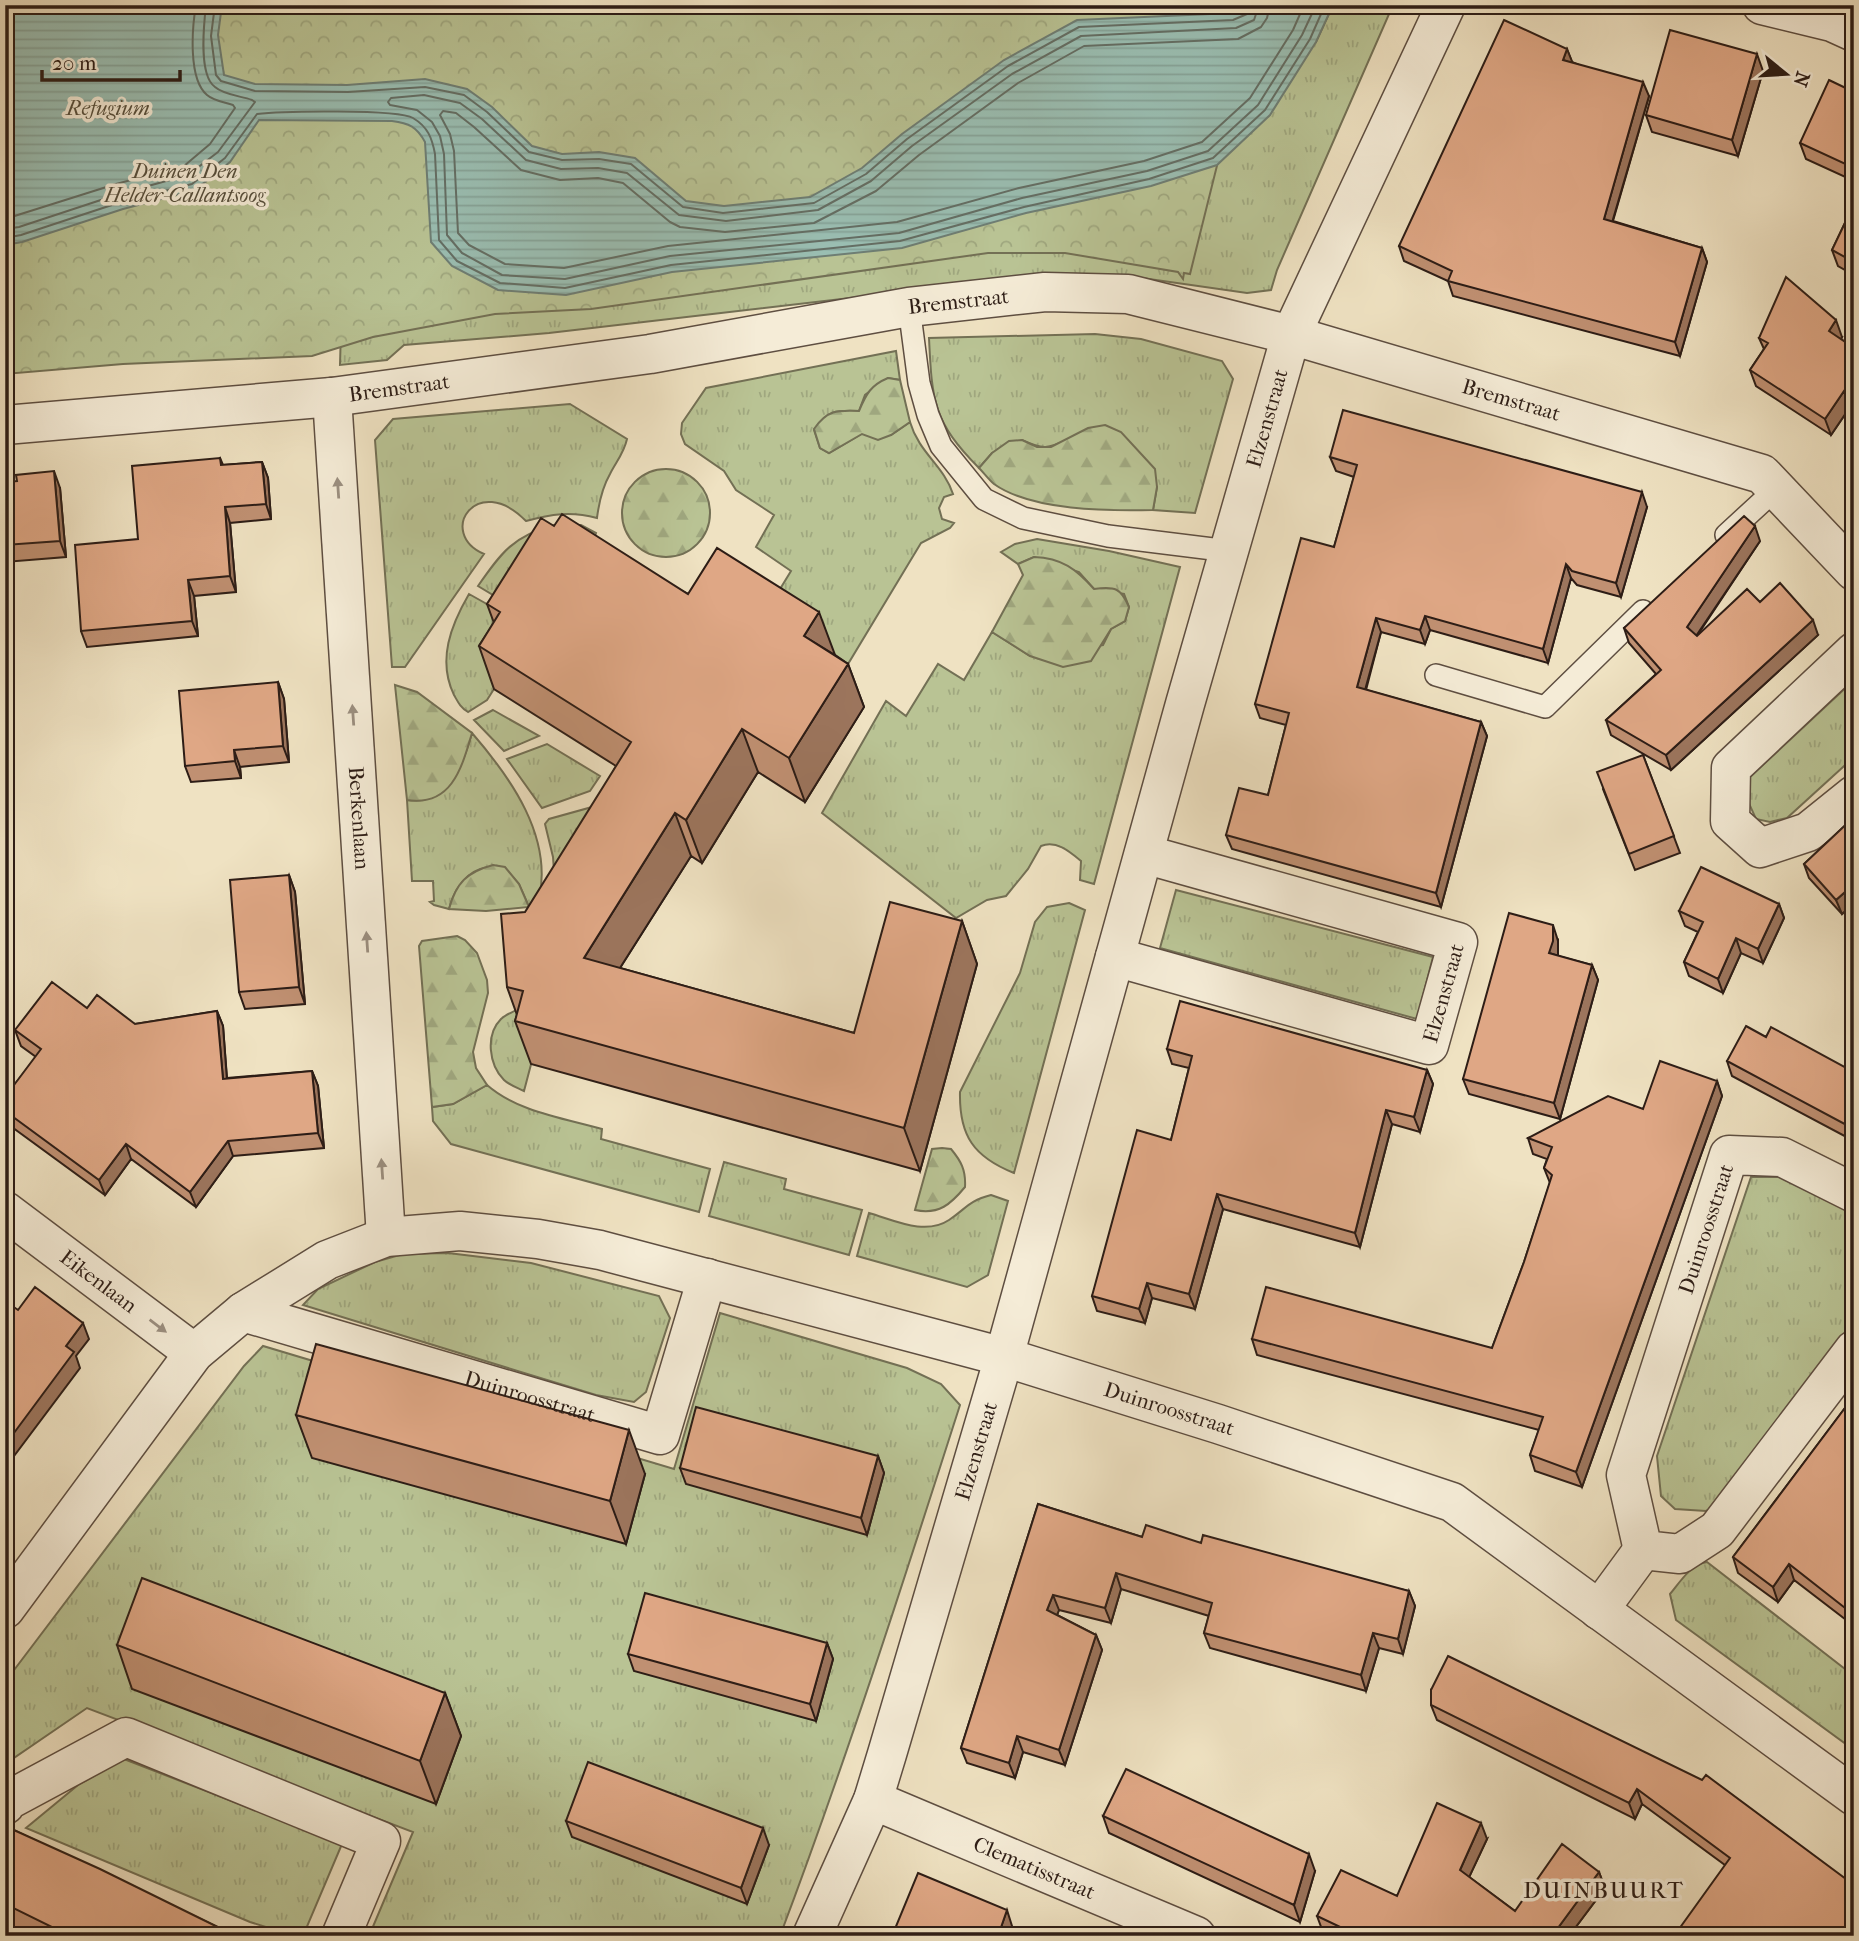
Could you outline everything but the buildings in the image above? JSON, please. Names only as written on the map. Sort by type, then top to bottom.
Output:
[{"type":"street","name":"Elzenstraat","points":[[812,1936],[873,1800],[1004,1357],[1291,335],[1446,5]]},
{"type":"street","points":[[1762,5],[1832,22],[1854,32]]},
{"type":"street","name":"Bremstraat","points":[[5,425],[332,397],[650,355],[909,307],[1045,292],[1128,294],[1291,335],[1762,474],[1854,571]]},
{"type":"street","name":"Berkenlaan","points":[[332,397],[386,1237]]},
{"type":"street","points":[[1854,652],[1731,768],[1730,821],[1760,848],[1808,832],[1854,795]]},
{"type":"street","name":"Elzenstraat","points":[[1115,957],[1429,1045],[1440,1006],[1458,942],[1144,854]]},
{"type":"street","name":"Duinroosstraat","points":[[1643,1550],[1626,1475],[1729,1155],[1782,1157],[1854,1193]]},
{"type":"street","name":"Eikenlaan","points":[[5,1211],[194,1353]]},
{"type":"street","name":"Duinroosstraat","points":[[5,1609],[194,1353],[243,1312],[327,1260],[386,1237],[460,1231],[538,1239],[600,1250],[1004,1357],[1218,1424],[1452,1502],[1854,1796]]},
{"type":"street","name":"Duinroosstraat","points":[[243,1312],[660,1435],[707,1278]]},
{"type":"street","points":[[1599,1610],[1643,1550],[1680,1554],[1717,1530],[1854,1350]]},
{"type":"street","points":[[5,1805],[126,1737],[381,1841],[341,1936]]},
{"type":"street","name":"Clematisstraat","points":[[873,1800],[1196,1936]]},
{"type":"lane","points":[[909,307],[919,383],[928,415],[941,446],[984,499],[1023,518],[1108,536],[1229,551]]},
{"type":"lane","points":[[1708,552],[1776,489]]},
{"type":"lane","points":[[1436,675],[1545,707],[1659,597]]},
{"type":"green space","name":"Duinen Den Helder-Callantsoog","points":[[5,5],[1257,5],[1190,274],[1184,273],[1183,279],[1178,272],[1065,253],[988,253],[591,309],[495,314],[373,337],[312,356],[123,364],[5,374]]},
{"type":"green space","points":[[1333,5],[1393,5],[1277,270],[1271,290],[1247,293],[1121,275],[1039,276],[549,333],[404,345],[387,360],[340,365],[347,119],[1316,42]]},
{"type":"green space","points":[[1095,334],[1141,339],[1222,361],[1233,379],[1195,513],[1153,510],[1157,487],[1069,439],[1046,447],[1022,440],[992,453],[979,468],[952,437],[944,423],[934,395],[929,338]]},
{"type":"green space","points":[[896,351],[900,380],[888,378],[865,395],[859,411],[838,411],[823,418],[814,430],[820,448],[829,453],[863,433],[891,435],[910,422],[919,442],[949,484],[953,494],[944,497],[939,508],[942,519],[954,523],[950,528],[921,543],[848,664],[766,612],[791,571],[756,547],[774,515],[736,490],[724,471],[685,444],[681,434],[682,423],[706,388]]},
{"type":"green space","points":[[888,378],[900,380],[910,422],[878,440],[862,434],[829,453],[820,448],[814,429],[823,418],[833,412],[859,411],[870,391]]},
{"type":"green space","points":[[570,404],[627,439],[605,485],[597,518],[561,514],[526,521],[508,507],[492,502],[479,504],[469,511],[463,521],[463,533],[470,545],[484,554],[405,667],[392,667],[375,440],[393,419]]},
{"type":"green space","points":[[1105,425],[1121,432],[1155,469],[1157,487],[1153,510],[1071,508],[1029,500],[994,484],[979,468],[992,453],[1009,441],[1022,440],[1037,447],[1051,447],[1088,428]]},
{"type":"green space","points":[[666,469],[683,473],[697,482],[706,496],[710,513],[706,530],[697,544],[683,553],[666,557],[649,553],[635,544],[626,530],[622,513],[626,496],[635,482],[649,473]]},
{"type":"green space","points":[[555,525],[581,525],[596,533],[586,562],[508,604],[478,586],[510,547],[529,534]]},
{"type":"green space","points":[[1037,539],[1180,567],[1094,884],[1080,880],[1081,861],[1072,854],[1052,844],[1041,846],[1028,869],[1006,896],[987,900],[956,918],[822,813],[886,701],[906,716],[938,664],[964,680],[992,632],[1030,656],[1103,645],[1111,629],[1125,621],[1129,607],[1124,594],[1094,589],[1079,572],[1034,557],[1018,564],[1001,552],[1015,544]]},
{"type":"green space","points":[[1034,557],[1061,562],[1094,589],[1116,590],[1126,601],[1129,607],[1125,621],[1111,629],[1091,661],[1063,667],[1030,656],[992,632],[1023,575],[1018,564]]},
{"type":"green space","points":[[469,594],[501,612],[494,689],[487,700],[468,712],[454,695],[449,682],[447,656],[452,630]]},
{"type":"green space","points":[[1854,680],[1854,757],[1787,818],[1770,822],[1756,819],[1746,797],[1750,777]]},
{"type":"green space","points":[[395,685],[417,692],[472,733],[453,782],[445,791],[422,801],[407,800]]},
{"type":"green space","points":[[493,710],[539,736],[504,751],[474,720]]},
{"type":"green space","points":[[472,733],[514,789],[534,831],[542,876],[539,899],[529,907],[519,884],[505,868],[485,868],[468,876],[456,890],[449,909],[430,902],[434,901],[433,881],[412,881],[407,800],[433,797],[452,781],[464,758]]},
{"type":"green space","points":[[547,744],[600,776],[590,791],[542,808],[507,759]]},
{"type":"green space","points":[[603,804],[555,885],[553,857],[545,824],[549,819]]},
{"type":"green space","points":[[493,865],[505,867],[519,884],[529,907],[486,911],[449,909],[459,885],[469,875]]},
{"type":"green space","points":[[1176,890],[1433,957],[1417,1019],[1160,948]]},
{"type":"green space","points":[[1069,903],[1085,910],[1014,1173],[989,1160],[972,1143],[962,1121],[960,1092],[1020,973],[1035,922],[1047,907]]},
{"type":"green space","points":[[457,936],[465,940],[477,953],[487,980],[488,993],[473,1052],[476,1068],[487,1085],[453,1104],[432,1107],[419,946],[422,941]]},
{"type":"green space","points":[[516,1010],[539,1034],[524,1091],[508,1083],[499,1074],[491,1050],[496,1026]]},
{"type":"green space","points":[[487,1085],[527,1108],[602,1129],[601,1139],[710,1169],[699,1212],[451,1144],[433,1121],[432,1107],[453,1104]]},
{"type":"green space","points":[[932,1149],[951,1149],[960,1162],[965,1176],[965,1187],[944,1207],[931,1211],[915,1210]]},
{"type":"green space","points":[[724,1162],[786,1179],[784,1189],[862,1210],[849,1255],[709,1216]]},
{"type":"green space","points":[[1751,1177],[1781,1177],[1854,1213],[1854,1334],[1727,1501],[1706,1511],[1675,1509],[1661,1496],[1657,1456]]},
{"type":"green space","points":[[991,1195],[1008,1201],[988,1275],[967,1287],[857,1256],[869,1213],[909,1225],[930,1227],[940,1225],[972,1202]]},
{"type":"green space","points":[[448,1253],[531,1263],[659,1296],[670,1318],[646,1392],[634,1402],[596,1395],[303,1305],[318,1289],[375,1262],[403,1254]]},
{"type":"green space","points":[[720,1313],[907,1368],[941,1384],[960,1405],[851,1738],[780,1936],[369,1936],[413,1832],[87,1708],[5,1764],[5,1682],[244,1366],[263,1346],[674,1469]]},
{"type":"green space","points":[[1707,1562],[1854,1676],[1854,1750],[1676,1620],[1670,1594],[1691,1570]]},
{"type":"green space","points":[[124,1759],[342,1844],[303,1936],[250,1922],[26,1828],[78,1785]]},
{"type":"water","points":[[5,5],[222,5],[218,35],[224,75],[255,84],[347,85],[425,79],[467,89],[492,107],[532,146],[562,154],[599,152],[635,158],[686,201],[724,206],[810,197],[862,168],[902,134],[1004,60],[1077,20],[1233,13],[1250,5],[1333,5],[1316,42],[1270,115],[1217,165],[1151,186],[1026,213],[902,248],[672,272],[566,295],[498,290],[452,266],[431,242],[425,142],[412,127],[392,121],[259,120],[230,162],[195,190],[5,245]]},
{"type":"district","name":"DUINBUURT","points":[[1604,1890]]},
{"type":"park label","name":"Refugium","points":[[108,108]]}]
